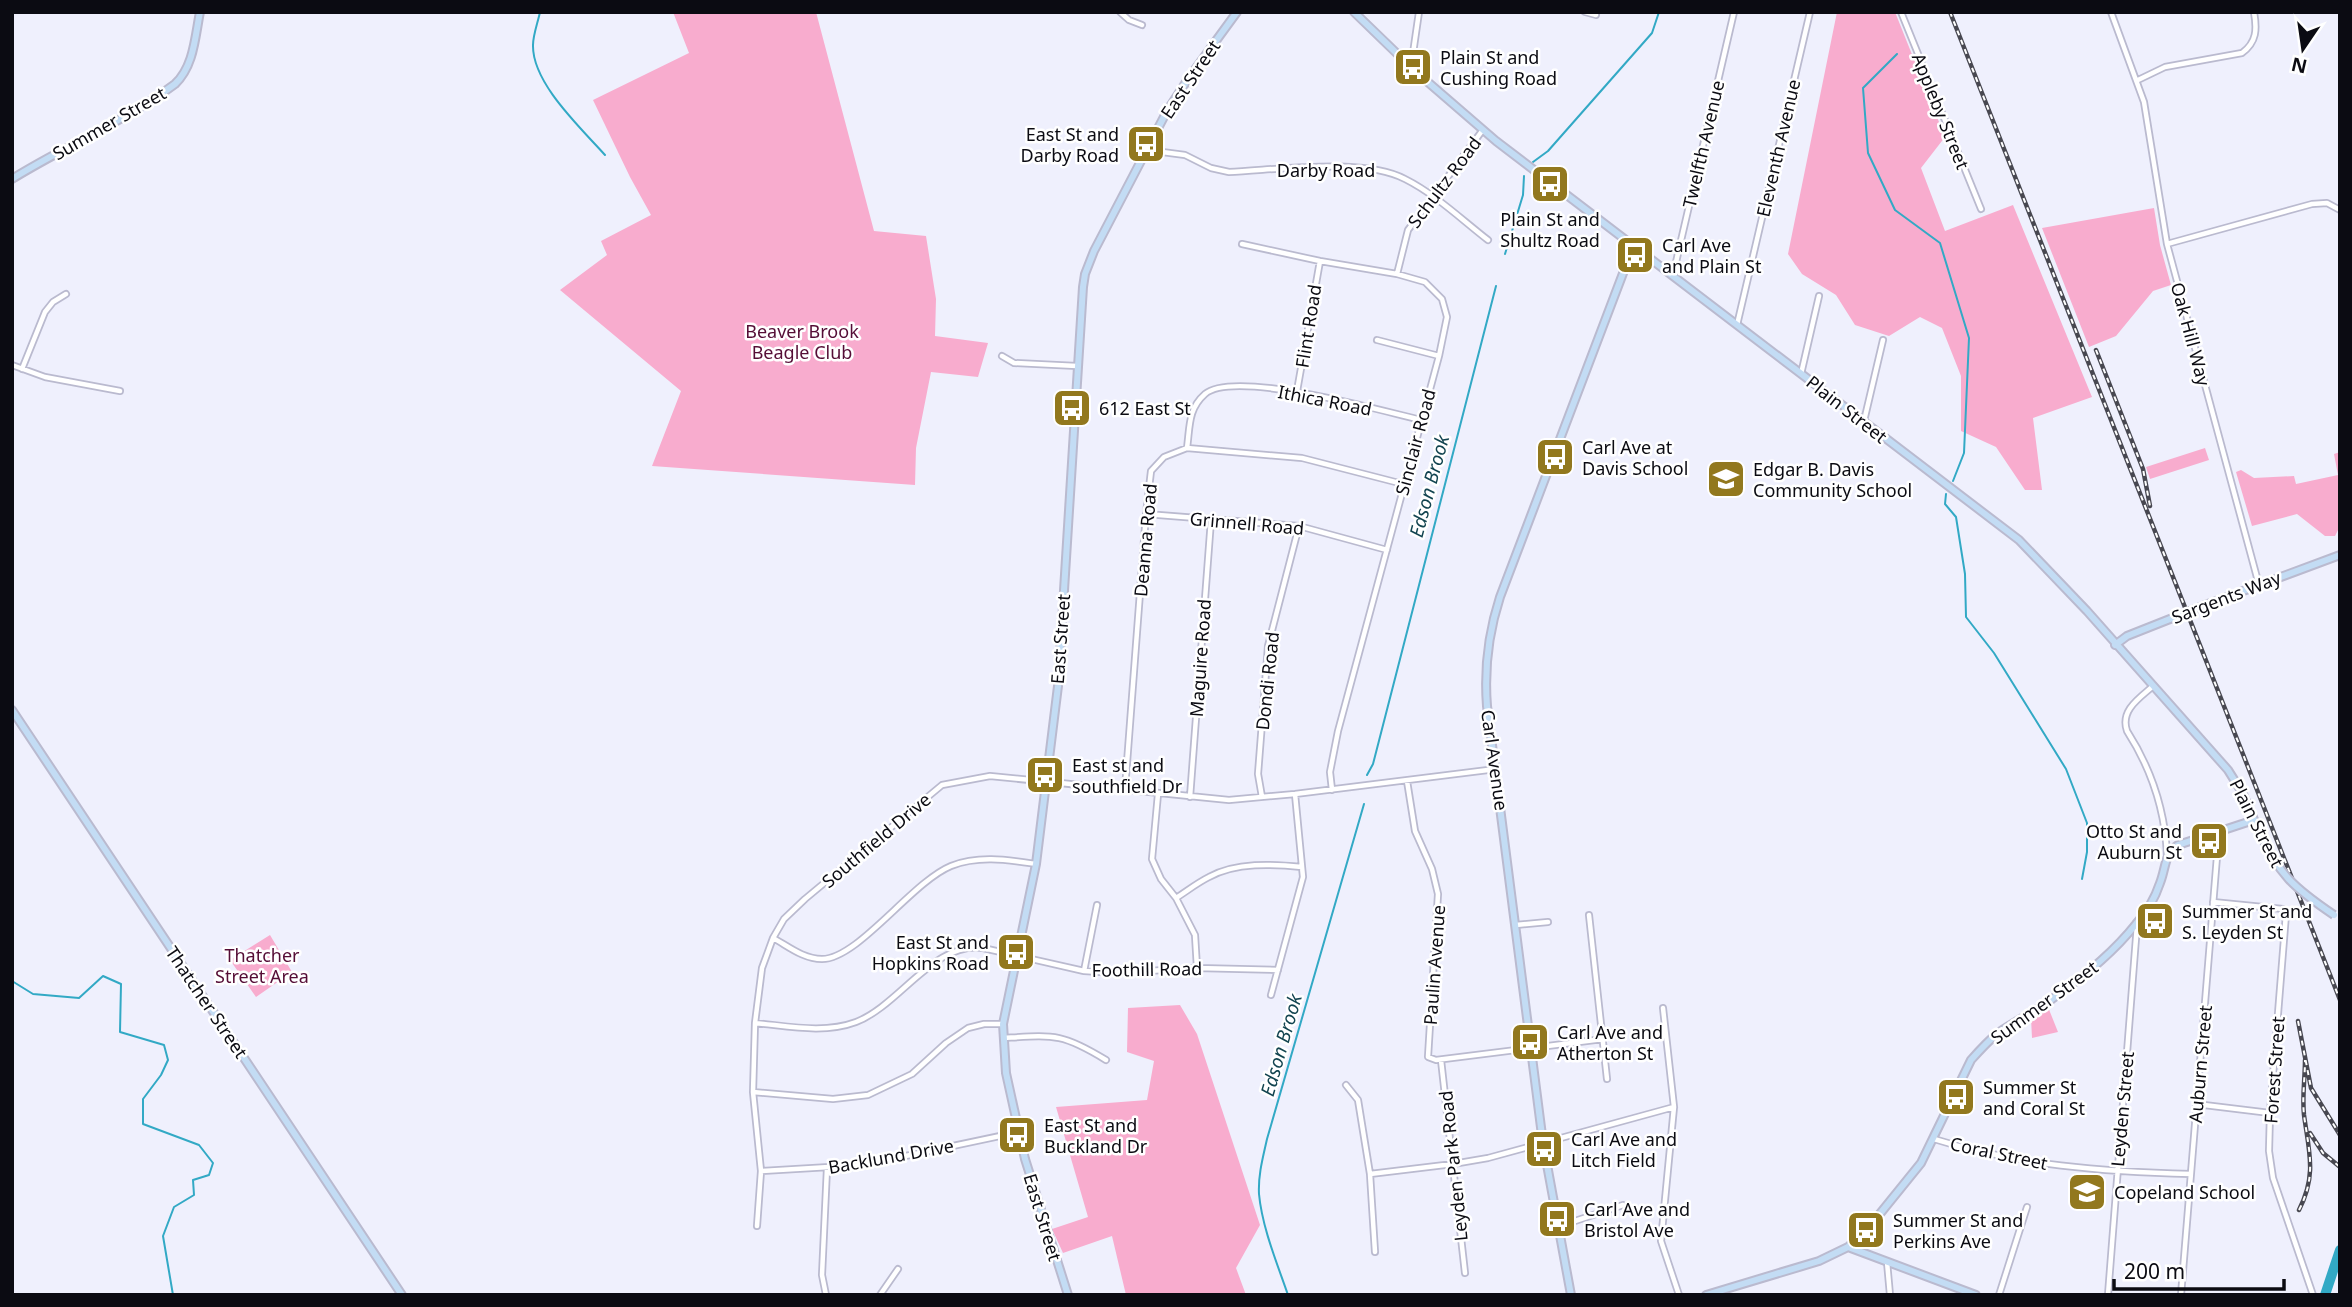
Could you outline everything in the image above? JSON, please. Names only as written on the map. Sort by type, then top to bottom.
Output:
[{"type":"street","name":"Summer Street","points":[[12,179],[115,122],[175,84],[188,67],[200,12]]},
{"type":"street","points":[[1120,12],[1129,20],[1142,25]]},
{"type":"street","name":"East Street","points":[[1068,1295],[1033,1186],[1019,1132],[1006,1073],[1003,1024],[1036,864],[1058,686],[1085,274],[1146,150],[1188,79],[1237,12]]},
{"type":"street","name":"Plain Street","points":[[1354,12],[1410,67],[1482,131],[2020,540],[2231,774],[2243,794],[2268,852],[2283,874],[2299,890],[2337,917]]},
{"type":"street","points":[[1410,67],[1419,12]]},
{"type":"street","points":[[1585,12],[1596,15]]},
{"type":"street","name":"Twelfth Avenue","points":[[1673,275],[1734,12]]},
{"type":"street","name":"Eleventh Avenue","points":[[1737,325],[1810,12]]},
{"type":"street","name":"Appleby Street","points":[[1901,12],[1981,209]]},
{"type":"street","name":"Oak Hill Way","points":[[2111,12],[2144,102],[2167,244],[2259,585]]},
{"type":"street","points":[[2138,80],[2165,67],[2242,53],[2256,37],[2254,12]]},
{"type":"street","name":"Schultz Road","points":[[1397,274],[1405,236],[1482,131]]},
{"type":"street","name":"Darby Road","points":[[1146,150],[1185,155],[1220,171],[1229,172],[1372,168],[1406,179],[1488,240]]},
{"type":"street","points":[[2167,244],[2312,204],[2327,203],[2340,210]]},
{"type":"street","name":"Sinclair Road","points":[[1242,244],[1397,274],[1425,282],[1442,299],[1447,317],[1338,731],[1330,772],[1332,790]]},
{"type":"street","name":"Carl Avenue","points":[[1571,1295],[1543,1143],[1485,687],[1485,666],[1493,620],[1508,575],[1633,247]]},
{"type":"street","name":"Flint Road","points":[[1297,391],[1320,261]]},
{"type":"street","points":[[22,369],[46,312],[52,302],[66,294]]},
{"type":"street","points":[[1801,374],[1819,296]]},
{"type":"street","points":[[1377,340],[1438,356]]},
{"type":"street","points":[[1864,423],[1883,340]]},
{"type":"street","points":[[1002,356],[1014,363],[1077,366]]},
{"type":"street","points":[[12,365],[45,377],[120,391]]},
{"type":"street","name":"Ithica Road","points":[[1187,448],[1192,408],[1207,392],[1225,386],[1297,391],[1421,421]]},
{"type":"street","points":[[1187,448],[1302,458],[1403,484]]},
{"type":"street","name":"Deanna Road","points":[[1125,789],[1151,471],[1164,457],[1187,448]]},
{"type":"street","name":"Grinnell Road","points":[[1146,514],[1299,526],[1387,550]]},
{"type":"street","name":"Maguire Road","points":[[1190,797],[1211,520]]},
{"type":"street","name":"Dondi Road","points":[[1262,797],[1258,774],[1268,646],[1299,526]]},
{"type":"street","name":"Sargents Way","points":[[2115,645],[2132,634],[2340,555]]},
{"type":"street","name":"Summer Street","points":[[1706,1295],[1724,1292],[1819,1261],[1849,1247],[1912,1176],[1934,1139],[1971,1060],[1997,1034],[2053,999],[2089,971],[2137,924],[2153,901],[2167,855],[2161,802],[2125,725],[2129,709],[2152,687]]},
{"type":"street","name":"Thatcher Street","points":[[12,710],[402,1295]]},
{"type":"street","name":"Southfield Drive","points":[[757,1226],[761,1171],[752,1092],[755,1023],[762,968],[773,938],[784,919],[805,899],[942,785],[990,776],[1229,800],[1496,769]]},
{"type":"street","name":"Paulin Avenue","points":[[1407,781],[1415,831],[1432,869],[1438,894],[1427,1053],[1433,1060],[1441,1060]]},
{"type":"street","points":[[1158,794],[1152,859],[1195,935],[1197,968]]},
{"type":"street","points":[[1271,995],[1303,877],[1295,794]]},
{"type":"street","points":[[2167,855],[2178,845],[2254,820]]},
{"type":"street","name":"Auburn Street","points":[[2181,1295],[2219,832]]},
{"type":"street","points":[[773,938],[806,957],[831,958],[850,948],[926,882],[952,866],[983,859],[1036,864]]},
{"type":"street","points":[[1176,898],[1210,876],[1227,870],[1272,864],[1303,867]]},
{"type":"street","name":"Forest Street","points":[[2213,902],[2283,909],[2286,914],[2269,1151],[2273,1178],[2313,1295]]},
{"type":"street","points":[[1084,971],[1097,905]]},
{"type":"street","points":[[1589,915],[1607,1079]]},
{"type":"street","points":[[1516,925],[1548,922]]},
{"type":"street","name":"Leyden Street","points":[[2108,1295],[2137,924]]},
{"type":"street","name":"Foothill Road","points":[[755,1023],[816,1029],[842,1026],[874,1014],[930,967],[957,949],[975,947],[1084,971],[1115,973],[1197,968],[1278,970]]},
{"type":"street","points":[[1662,1008],[1674,1107],[1661,1241],[1679,1295]]},
{"type":"street","points":[[752,1092],[833,1099],[868,1095],[912,1074],[946,1043],[968,1028],[984,1024],[1003,1024]]},
{"type":"street","points":[[1003,1038],[1061,1037],[1106,1060]]},
{"type":"street","points":[[1441,1060],[1603,1039]]},
{"type":"street","name":"Leyden Park Road","points":[[1441,1060],[1465,1273]]},
{"type":"street","points":[[1346,1085],[1358,1100],[1370,1174],[1375,1252]]},
{"type":"street","points":[[2196,1104],[2270,1113]]},
{"type":"street","points":[[1370,1174],[1488,1158],[1674,1107]]},
{"type":"street","name":"Backlund Drive","points":[[761,1171],[863,1165],[1019,1132]]},
{"type":"street","name":"Coral Street","points":[[1934,1139],[1985,1153],[2046,1164],[2191,1174]]},
{"type":"street","points":[[826,1295],[822,1275],[827,1168]]},
{"type":"street","points":[[1557,1227],[1623,1205]]},
{"type":"street","points":[[1999,1295],[2027,1207]]},
{"type":"street","points":[[1849,1247],[1976,1295]]},
{"type":"street","points":[[1887,1262],[1890,1295]]},
{"type":"street","points":[[880,1295],[898,1269]]},
{"type":"green space","name":"Beaver Brook Beagle Club","points":[[673,12],[816,12],[874,231],[926,236],[936,299],[935,336],[988,343],[978,377],[931,372],[916,448],[915,485],[652,466],[681,391],[560,290],[607,255],[601,241],[651,215],[593,100],[689,53]]},
{"type":"green space","points":[[1837,12],[1895,12],[1945,137],[1921,168],[1945,231],[2013,205],[2092,397],[2033,418],[2042,490],[2025,490],[1996,447],[1961,431],[1961,376],[1942,328],[1920,317],[1889,336],[1855,325],[1836,295],[1802,274],[1788,254]]},
{"type":"green space","points":[[2154,208],[2160,245],[2171,285],[2153,291],[2116,336],[2089,347],[2042,228]]},
{"type":"green space","points":[[2205,448],[2209,460],[2150,479],[2146,467]]},
{"type":"green space","points":[[2340,452],[2340,526],[2335,536],[2325,536],[2297,514],[2252,526],[2236,472],[2241,470],[2254,478],[2294,476],[2296,484],[2338,475],[2334,454]]},
{"type":"green space","name":"Thatcher Street Area","points":[[270,935],[292,972],[256,997],[230,960]]},
{"type":"green space","points":[[1180,1005],[1197,1034],[1260,1225],[1236,1268],[1246,1295],[1126,1295],[1112,1236],[1063,1253],[1052,1229],[1088,1217],[1056,1107],[1147,1100],[1154,1061],[1127,1052],[1128,1008]]},
{"type":"green space","points":[[2048,1007],[2058,1032],[2032,1038],[2031,1018]]},
{"type":"waterway","points":[[540,12],[533,45],[540,74],[571,118],[605,155]]},
{"type":"waterway","name":"Edson Brook","points":[[1533,162],[1548,151],[1652,33],[1659,12]]},
{"type":"waterway","points":[[1897,54],[1863,88],[1868,153],[1895,210],[1940,243],[1969,338],[1964,453],[1953,481]]},
{"type":"waterway","name":"Edson Brook","points":[[1505,254],[1523,195],[1524,176]]},
{"type":"waterway","name":"Edson Brook","points":[[1367,775],[1373,764],[1496,286]]},
{"type":"waterway","points":[[1946,494],[1945,504],[1956,517],[1965,574],[1966,617],[1994,653],[2066,769],[2087,823],[2087,852],[2082,879]]},
{"type":"waterway","name":"Edson Brook","points":[[1288,1295],[1263,1219],[1259,1194],[1260,1173],[1267,1139],[1364,804]]},
{"type":"waterway","points":[[12,981],[33,994],[79,998],[103,976],[121,984],[120,1032],[164,1045],[168,1060],[161,1075],[143,1099],[143,1124],[199,1145],[213,1163],[209,1175],[193,1180],[194,1195],[174,1207],[163,1236],[173,1295]]},
{"type":"waterway","points":[[2325,1295],[2340,1250]]},
{"type":"railway","points":[[1950,12],[2340,1000]]},
{"type":"railway","points":[[2096,350],[2143,469],[2150,506]]},
{"type":"railway","points":[[2298,1021],[2311,1088],[2340,1135]]},
{"type":"railway","points":[[2299,1210],[2310,1174],[2303,1108],[2305,1060]]},
{"type":"railway","points":[[2310,1133],[2323,1153],[2340,1167]]},
{"type":"place","name":"Plain St and Cushing Road","points":[[1413,67]]},
{"type":"place","name":"East St and Darby Road","points":[[1146,144]]},
{"type":"place","name":"Plain St and Shultz Road","points":[[1550,184]]},
{"type":"place","name":"Carl Ave and Plain St","points":[[1635,255]]},
{"type":"place","name":"612 East St","points":[[1072,408]]},
{"type":"place","name":"Carl Ave at Davis School","points":[[1555,457]]},
{"type":"place","name":"Edgar B. Davis Community School","points":[[1726,479]]},
{"type":"place","name":"East st and southfield Dr","points":[[1045,775]]},
{"type":"place","name":"Otto St and Auburn St","points":[[2209,841]]},
{"type":"place","name":"Summer St and S. Leyden St","points":[[2155,921]]},
{"type":"place","name":"East St and Hopkins Road","points":[[1016,952]]},
{"type":"place","name":"Carl Ave and Atherton St","points":[[1530,1042]]},
{"type":"place","name":"Summer St and Coral St","points":[[1956,1097]]},
{"type":"place","name":"East St and Buckland Dr","points":[[1017,1135]]},
{"type":"place","name":"Carl Ave and Litch Field","points":[[1544,1149]]},
{"type":"place","name":"Copeland School","points":[[2087,1192]]},
{"type":"place","name":"Carl Ave and Bristol Ave","points":[[1557,1219]]},
{"type":"place","name":"Summer St and Perkins Ave","points":[[1866,1230]]}]
